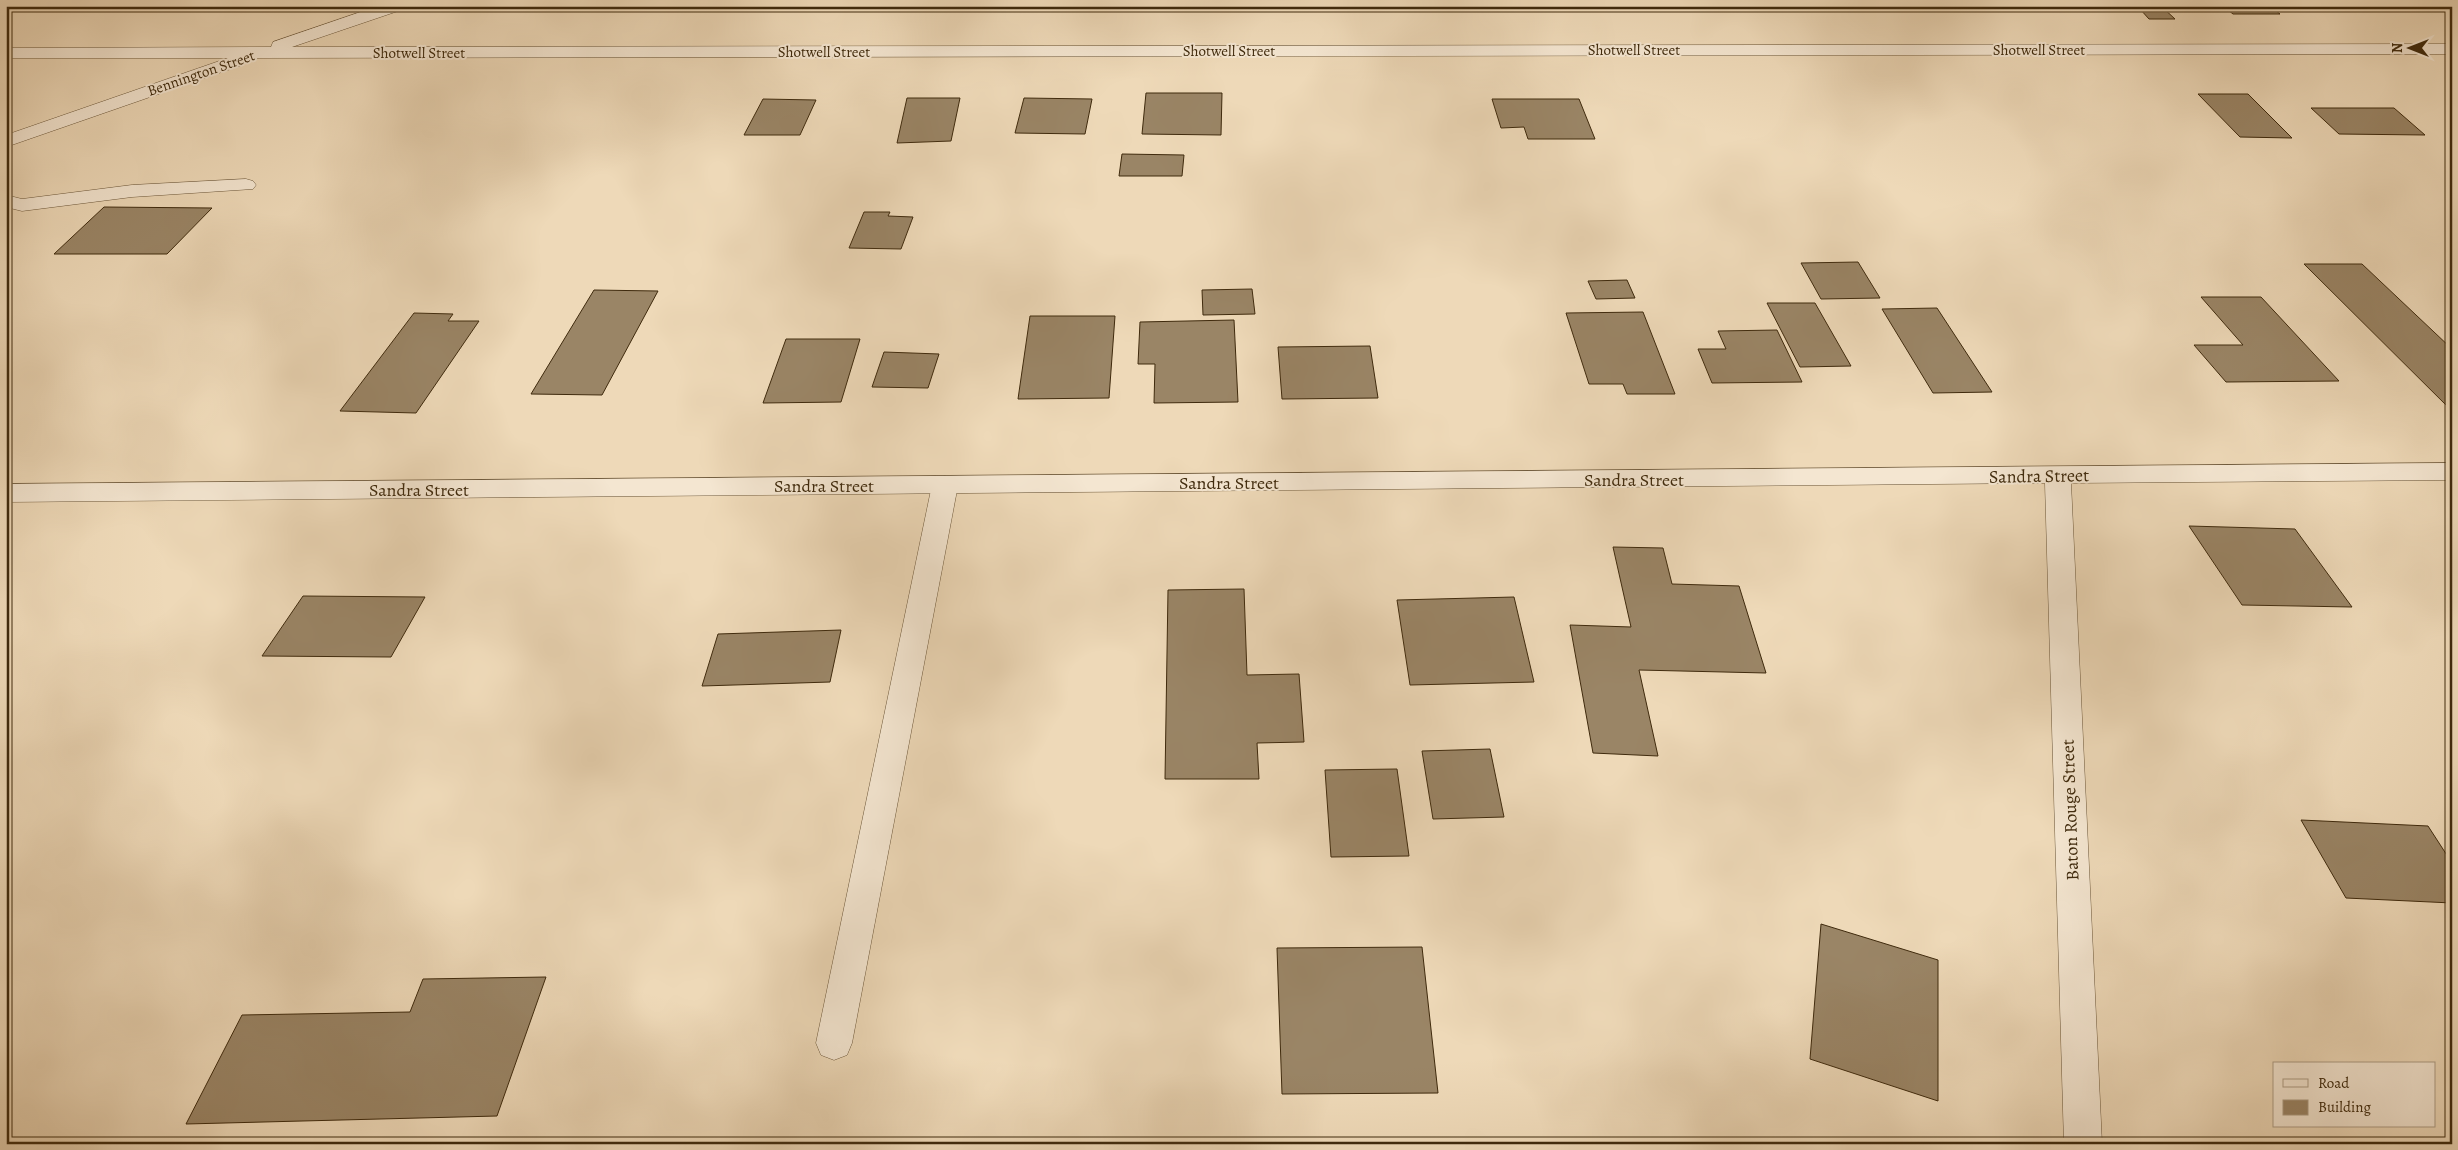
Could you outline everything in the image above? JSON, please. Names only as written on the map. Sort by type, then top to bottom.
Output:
[{"type":"street","name":"Bennington Street","points":[[6,141],[395,6]]},
{"type":"street","name":"Shotwell Street","points":[[6,53],[2452,49]]},
{"type":"street","points":[[6,201],[22,205],[132,191],[246,185]]},
{"type":"street","name":"Sandra Street","points":[[6,493],[2452,472]]},
{"type":"street","name":"Baton Rouge Street","points":[[2058,476],[2082,1144]]},
{"type":"street","points":[[834,1043],[945,485]]},
{"type":"building","points":[[2004,6],[2052,6],[2055,9],[2006,8]]},
{"type":"building","points":[[2106,6],[2161,6],[2175,19],[2149,19],[2140,9],[2108,9]]},
{"type":"building","points":[[2223,6],[2270,6],[2280,14],[2233,14]]},
{"type":"building","points":[[1146,93],[1222,93],[1221,135],[1142,134]]},
{"type":"building","points":[[2198,94],[2248,94],[2292,138],[2240,137]]},
{"type":"building","points":[[907,98],[960,98],[951,141],[897,143]]},
{"type":"building","points":[[1024,98],[1092,99],[1085,134],[1015,133]]},
{"type":"building","points":[[763,99],[816,100],[800,135],[744,135]]},
{"type":"building","points":[[1492,99],[1579,99],[1595,139],[1528,139],[1524,127],[1501,128]]},
{"type":"building","points":[[2311,108],[2394,108],[2425,135],[2339,134]]},
{"type":"building","points":[[1122,154],[1184,155],[1182,176],[1119,176]]},
{"type":"building","points":[[104,207],[212,208],[167,254],[54,254]]},
{"type":"building","points":[[864,212],[890,212],[888,216],[913,217],[901,249],[849,248]]},
{"type":"building","points":[[1858,262],[1880,298],[1821,299],[1801,263]]},
{"type":"building","points":[[2304,264],[2362,264],[2452,349],[2452,411]]},
{"type":"building","points":[[1627,280],[1635,298],[1596,299],[1588,281]]},
{"type":"building","points":[[1252,289],[1255,314],[1203,315],[1202,290]]},
{"type":"building","points":[[594,290],[658,291],[602,395],[531,394]]},
{"type":"building","points":[[2201,297],[2261,297],[2339,381],[2226,382],[2194,345],[2243,345]]},
{"type":"building","points":[[1767,303],[1815,303],[1851,366],[1800,367]]},
{"type":"building","points":[[1937,308],[1992,392],[1933,393],[1882,309]]},
{"type":"building","points":[[1643,312],[1675,394],[1627,394],[1623,384],[1589,384],[1566,313]]},
{"type":"building","points":[[414,313],[453,314],[448,321],[479,321],[416,413],[340,411]]},
{"type":"building","points":[[1030,316],[1115,316],[1109,398],[1018,399]]},
{"type":"building","points":[[1234,320],[1238,402],[1154,403],[1155,364],[1138,364],[1140,322]]},
{"type":"building","points":[[1777,330],[1802,382],[1712,383],[1698,349],[1726,349],[1718,331]]},
{"type":"building","points":[[786,339],[860,339],[841,402],[763,403]]},
{"type":"building","points":[[1370,346],[1378,398],[1282,399],[1278,347]]},
{"type":"building","points":[[884,352],[939,354],[928,388],[872,387]]},
{"type":"building","points":[[2189,526],[2295,529],[2352,607],[2242,605]]},
{"type":"building","points":[[1613,547],[1663,548],[1672,584],[1739,586],[1766,673],[1639,670],[1658,756],[1593,753],[1570,625],[1631,627]]},
{"type":"building","points":[[1244,589],[1247,675],[1299,674],[1304,742],[1257,743],[1259,779],[1165,779],[1168,590]]},
{"type":"building","points":[[303,596],[425,597],[391,657],[262,656]]},
{"type":"building","points":[[1514,597],[1534,682],[1410,685],[1397,600]]},
{"type":"building","points":[[841,630],[830,682],[702,686],[718,634]]},
{"type":"building","points":[[1490,749],[1504,817],[1433,819],[1422,751]]},
{"type":"building","points":[[1397,769],[1409,856],[1331,857],[1325,770]]},
{"type":"building","points":[[2301,820],[2428,826],[2452,863],[2452,903],[2346,898]]},
{"type":"building","points":[[1821,924],[1938,960],[1938,1101],[1810,1059]]},
{"type":"building","points":[[1422,947],[1438,1093],[1282,1094],[1277,948]]},
{"type":"building","points":[[546,977],[497,1116],[186,1124],[242,1015],[410,1012],[423,979]]}]
